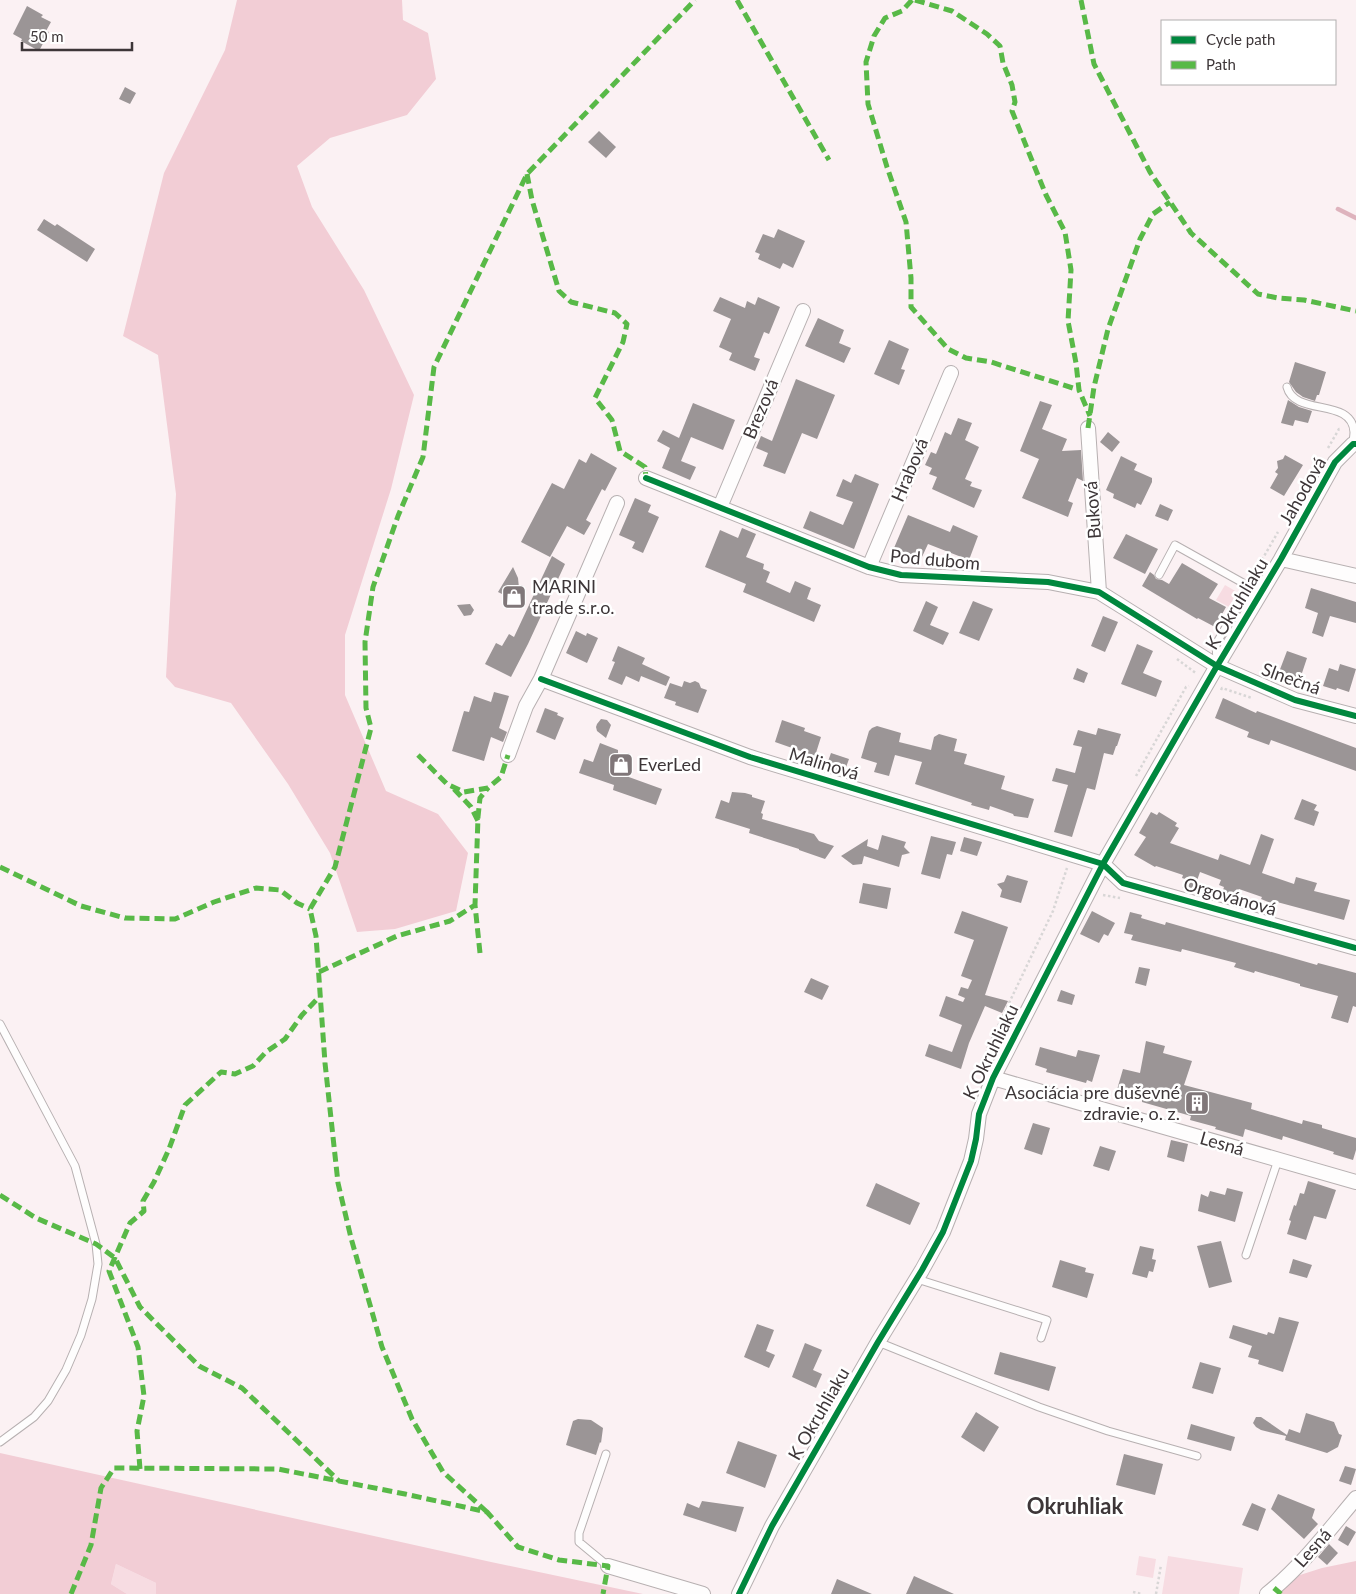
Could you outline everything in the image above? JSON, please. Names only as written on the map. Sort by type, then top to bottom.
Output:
[{"type":"street","name":"Brezová","points":[[720,507],[803,311]]},
{"type":"street","name":"Hrabová","points":[[869,568],[951,373]]},
{"type":"street","name":"Buková","points":[[1088,428],[1098,592]]},
{"type":"street","name":"Jahodová","points":[[1281,559],[1335,462],[1355,442]]},
{"type":"street","name":"Pod dubom","points":[[646,478],[869,568],[901,575],[1048,582],[1098,592],[1217,666]]},
{"type":"street","points":[[508,755],[526,706],[540,679],[617,502]]},
{"type":"street","points":[[1281,559],[1356,576]]},
{"type":"street","name":"K Okruhliaku","points":[[739,1594],[772,1526],[943,1232],[971,1161],[979,1114],[996,1072],[1103,864],[1281,559]]},
{"type":"street","name":"Slnečná","points":[[1217,666],[1296,700],[1356,716]]},
{"type":"street","name":"Malinová","points":[[540,679],[750,757],[1103,864]]},
{"type":"street","name":"Orgovánová","points":[[1103,864],[1123,883],[1356,948]]},
{"type":"street","name":"Lesná","points":[[996,1072],[1278,1160],[1356,1182]]},
{"type":"street","name":"Lesná","points":[[1267,1594],[1318,1544],[1356,1498]]},
{"type":"street","points":[[608,1566],[703,1594]]},
{"type":"lane","name":"Jahodová","points":[[1287,387],[1293,398],[1299,402],[1338,412],[1350,420],[1355,442]]},
{"type":"lane","points":[[1159,575],[1175,546],[1261,593]]},
{"type":"lane","points":[[0,1024],[75,1166],[96,1244],[98,1264],[92,1299],[66,1370],[48,1401],[34,1417],[0,1442]]},
{"type":"lane","points":[[1246,1254],[1278,1160]]},
{"type":"lane","points":[[917,1279],[1047,1320],[1041,1338]]},
{"type":"lane","points":[[878,1342],[1039,1407],[1108,1431],[1197,1456]]},
{"type":"lane","points":[[606,1454],[579,1533],[579,1542],[608,1566]]},
{"type":"path","points":[[1217,696],[1222,688],[1258,700]]},
{"type":"path","points":[[996,1072],[987,1058],[987,1049],[1053,911],[1071,854]]},
{"type":"path","points":[[1097,894],[1123,898]]},
{"type":"path","points":[[1156,1594],[1161,1566]]},
{"type":"path","points":[[1133,1592],[1142,1594]]},
{"type":"shaded area","points":[[237,0],[402,0],[403,20],[428,33],[436,79],[407,115],[330,138],[297,166],[312,207],[364,290],[414,395],[391,489],[345,635],[345,695],[386,791],[438,814],[468,853],[456,911],[395,929],[357,932],[330,853],[288,784],[231,703],[175,687],[166,677],[176,494],[158,355],[123,336],[164,173],[225,50]]},
{"type":"shaded area","points":[[1225,585],[1237,592],[1229,607],[1216,600]]},
{"type":"shaded area","points":[[0,1453],[643,1594],[156,1594],[156,1583],[116,1564],[111,1584],[127,1594],[0,1594]]},
{"type":"shaded area","points":[[1139,1556],[1156,1559],[1153,1578],[1136,1575]]},
{"type":"shaded area","points":[[1168,1556],[1243,1568],[1239,1594],[1162,1594]]},
{"type":"shaded area","points":[[1356,1561],[1356,1594],[1264,1594],[1281,1581],[1322,1568]]},
{"type":"shaded area","points":[[116,1564],[156,1583],[156,1594],[127,1594],[111,1584]]},
{"type":"building","points":[[27,6],[51,22],[46,31],[49,32],[39,51],[13,34]]},
{"type":"building","points":[[125,87],[136,93],[130,104],[119,99]]},
{"type":"building","points":[[599,131],[616,147],[606,158],[588,142]]},
{"type":"building","points":[[44,219],[55,226],[57,224],[95,249],[87,262],[37,230]]},
{"type":"building","points":[[778,229],[805,241],[793,268],[783,263],[780,269],[758,259],[760,254],[755,252],[763,234],[774,238]]},
{"type":"building","points":[[720,297],[745,308],[747,301],[755,305],[758,297],[780,307],[769,334],[764,332],[754,357],[760,359],[755,371],[729,360],[732,353],[719,347],[731,319],[713,311]]},
{"type":"building","points":[[818,318],[844,330],[839,343],[851,348],[844,363],[805,346]]},
{"type":"building","points":[[889,340],[909,349],[901,369],[905,370],[899,385],[874,374]]},
{"type":"building","points":[[1295,362],[1326,372],[1319,395],[1317,395],[1315,401],[1303,397],[1296,392],[1289,382]]},
{"type":"building","points":[[796,379],[835,395],[817,439],[802,433],[785,474],[763,466],[768,453],[756,448],[761,436],[772,441]]},
{"type":"building","points":[[1288,400],[1299,407],[1312,411],[1308,423],[1295,420],[1293,426],[1281,423]]},
{"type":"building","points":[[1040,401],[1052,405],[1042,429],[1067,439],[1062,451],[1081,450],[1083,481],[1077,478],[1068,501],[1073,503],[1068,517],[1022,498],[1039,459],[1020,451]]},
{"type":"building","points":[[693,403],[735,420],[723,450],[691,437],[681,461],[696,467],[690,480],[662,468],[670,448],[657,441],[663,430],[679,438]]},
{"type":"building","points":[[958,418],[972,423],[965,440],[979,447],[965,479],[972,482],[970,486],[982,490],[974,508],[932,489],[937,477],[929,474],[932,468],[925,465],[931,452],[936,454],[945,432],[951,435]]},
{"type":"building","points":[[1108,432],[1120,442],[1112,452],[1100,442]]},
{"type":"building","points":[[591,453],[617,468],[605,491],[602,489],[586,520],[591,523],[584,535],[567,526],[550,557],[521,542],[552,483],[564,489],[579,459],[586,463]]},
{"type":"building","points":[[1285,455],[1303,465],[1284,496],[1270,488],[1278,474],[1275,472],[1278,468],[1277,461],[1283,459]]},
{"type":"building","points":[[1121,456],[1137,464],[1134,470],[1152,478],[1152,482],[1141,505],[1137,503],[1135,508],[1113,498],[1114,494],[1106,490]]},
{"type":"building","points":[[855,474],[879,484],[854,549],[803,528],[810,511],[843,525],[853,502],[836,496],[843,479],[851,483]]},
{"type":"building","points":[[635,498],[651,505],[648,512],[659,517],[643,553],[632,548],[635,542],[619,535]]},
{"type":"building","points":[[1160,504],[1173,510],[1168,521],[1155,516]]},
{"type":"building","points":[[908,515],[950,532],[953,525],[978,536],[969,560],[928,544],[921,559],[894,548]]},
{"type":"building","points":[[742,528],[756,534],[746,557],[764,564],[763,569],[770,572],[766,582],[790,593],[795,581],[811,588],[807,599],[821,605],[814,622],[743,592],[746,584],[705,567],[720,530],[738,538]]},
{"type":"building","points":[[1126,534],[1158,549],[1145,574],[1113,558]]},
{"type":"building","points":[[552,556],[565,564],[511,677],[485,664],[496,643],[502,646],[509,634],[514,637]]},
{"type":"building","points":[[1182,563],[1218,584],[1209,598],[1226,607],[1215,627],[1197,619],[1142,586],[1150,572],[1156,579],[1169,584]]},
{"type":"building","points":[[513,567],[518,578],[520,598],[506,609],[502,594],[498,592]]},
{"type":"building","points":[[1311,588],[1356,602],[1356,623],[1330,616],[1323,637],[1312,633],[1318,613],[1305,608]]},
{"type":"building","points":[[926,601],[938,607],[930,625],[949,633],[943,645],[913,631]]},
{"type":"building","points":[[973,601],[993,609],[979,641],[959,633]]},
{"type":"building","points":[[470,604],[474,610],[471,615],[464,616],[457,605]]},
{"type":"building","points":[[1103,616],[1118,622],[1105,652],[1091,646]]},
{"type":"building","points":[[576,631],[586,636],[587,633],[598,638],[587,663],[566,653]]},
{"type":"building","points":[[1137,644],[1153,651],[1143,673],[1162,681],[1156,697],[1121,684]]},
{"type":"building","points":[[618,646],[645,658],[642,664],[670,677],[666,686],[641,676],[639,682],[626,676],[622,685],[608,679],[615,662],[612,661]]},
{"type":"building","points":[[1287,651],[1307,658],[1302,673],[1299,672],[1297,679],[1279,672]]},
{"type":"building","points":[[1340,664],[1356,669],[1349,692],[1323,686],[1329,668],[1338,671]]},
{"type":"building","points":[[1077,668],[1088,673],[1084,683],[1073,679]]},
{"type":"building","points":[[684,681],[690,683],[695,681],[699,683],[701,688],[707,690],[698,713],[675,705],[676,702],[664,698],[670,683],[682,687]]},
{"type":"building","points":[[494,692],[509,696],[499,728],[507,732],[503,742],[491,737],[484,761],[452,751],[464,711],[469,712],[474,696],[491,702]]},
{"type":"building","points":[[1223,698],[1256,713],[1257,711],[1356,748],[1356,771],[1271,740],[1269,745],[1247,737],[1249,732],[1215,718]]},
{"type":"building","points":[[545,708],[558,713],[557,715],[564,718],[555,740],[536,732]]},
{"type":"building","points":[[601,719],[607,720],[611,725],[606,738],[597,731],[597,724]]},
{"type":"building","points":[[782,720],[805,728],[804,731],[821,737],[815,756],[775,742]]},
{"type":"building","points":[[877,726],[901,733],[899,742],[931,750],[934,737],[939,734],[957,739],[954,751],[967,754],[964,764],[1005,776],[1001,789],[1034,799],[1028,818],[1014,816],[990,806],[989,810],[971,805],[972,803],[915,784],[922,762],[895,755],[889,776],[874,772],[877,763],[861,758],[869,731]]},
{"type":"building","points":[[1098,728],[1121,734],[1117,746],[1113,755],[1104,753],[1095,790],[1087,788],[1072,837],[1054,832],[1068,785],[1052,781],[1056,768],[1075,773],[1082,747],[1073,745],[1078,730],[1096,735]]},
{"type":"building","points":[[600,743],[618,750],[618,754],[630,758],[626,776],[662,789],[656,805],[613,790],[614,785],[579,773],[584,759],[593,762]]},
{"type":"building","points":[[831,753],[849,759],[844,773],[826,767]]},
{"type":"building","points":[[732,792],[745,793],[765,801],[761,813],[763,814],[762,819],[814,834],[819,841],[834,846],[825,859],[749,833],[750,829],[715,818],[721,800],[729,803]]},
{"type":"building","points":[[1302,799],[1317,805],[1314,810],[1319,812],[1314,826],[1294,819]]},
{"type":"building","points":[[1151,812],[1157,815],[1159,812],[1177,823],[1175,826],[1179,828],[1170,843],[1218,860],[1220,854],[1250,865],[1261,834],[1274,839],[1262,873],[1294,884],[1296,877],[1317,883],[1314,891],[1350,900],[1344,920],[1277,902],[1276,905],[1261,899],[1262,897],[1239,889],[1236,898],[1222,893],[1224,887],[1219,885],[1221,880],[1200,872],[1193,892],[1182,888],[1185,879],[1182,878],[1183,875],[1155,867],[1134,855],[1146,837],[1139,833]]},
{"type":"building","points":[[882,835],[906,842],[904,847],[910,853],[902,855],[899,867],[864,856],[862,864],[853,865],[841,856],[868,839],[867,846],[878,850]]},
{"type":"building","points":[[931,836],[956,842],[952,855],[947,854],[940,879],[921,874]]},
{"type":"building","points":[[964,837],[982,842],[977,856],[960,851]]},
{"type":"building","points":[[1007,875],[1028,881],[1021,903],[1000,897],[1002,890],[997,884],[1004,882]]},
{"type":"building","points":[[863,883],[891,888],[887,909],[859,903]]},
{"type":"building","points":[[962,911],[1008,927],[985,995],[1008,1001],[1002,1013],[985,1006],[969,1043],[961,1069],[925,1056],[929,1044],[952,1052],[962,1025],[939,1016],[946,996],[963,1002],[965,998],[958,995],[961,987],[968,989],[972,980],[961,976],[974,940],[954,933]]},
{"type":"building","points":[[1092,911],[1115,923],[1108,936],[1104,934],[1099,943],[1080,934]]},
{"type":"building","points":[[1130,912],[1142,915],[1141,918],[1165,925],[1166,922],[1317,965],[1318,963],[1356,973],[1356,1007],[1353,1006],[1348,1023],[1331,1018],[1338,996],[1255,971],[1254,973],[1234,967],[1236,963],[1182,949],[1181,952],[1131,940],[1133,935],[1124,933]]},
{"type":"building","points":[[1139,967],[1150,969],[1146,986],[1135,983]]},
{"type":"building","points":[[811,978],[829,986],[822,1000],[804,992]]},
{"type":"building","points":[[1061,990],[1075,995],[1072,1005],[1057,1001]]},
{"type":"building","points":[[1146,1041],[1165,1046],[1163,1053],[1192,1061],[1184,1085],[1252,1103],[1251,1109],[1302,1124],[1303,1120],[1322,1125],[1322,1128],[1356,1138],[1356,1150],[1353,1160],[1283,1136],[1282,1140],[1245,1129],[1243,1137],[1190,1120],[1191,1116],[1116,1093],[1123,1069],[1140,1073]]},
{"type":"building","points":[[1040,1047],[1076,1057],[1078,1050],[1100,1055],[1092,1082],[1087,1080],[1086,1083],[1046,1072],[1047,1069],[1035,1065]]},
{"type":"building","points":[[1033,1123],[1050,1128],[1042,1155],[1024,1149]]},
{"type":"building","points":[[1171,1140],[1188,1144],[1184,1162],[1167,1157]]},
{"type":"building","points":[[1100,1146],[1116,1151],[1109,1171],[1093,1166]]},
{"type":"building","points":[[1308,1181],[1336,1190],[1326,1219],[1314,1216],[1306,1240],[1287,1234],[1294,1205],[1296,1206],[1300,1193],[1304,1194]]},
{"type":"building","points":[[876,1183],[920,1203],[910,1225],[866,1206]]},
{"type":"building","points":[[1227,1188],[1243,1192],[1235,1222],[1198,1211],[1201,1194],[1208,1197],[1210,1191],[1225,1195]]},
{"type":"building","points":[[1221,1241],[1232,1282],[1209,1288],[1197,1246]]},
{"type":"building","points":[[1140,1246],[1154,1249],[1152,1259],[1156,1260],[1153,1272],[1149,1271],[1147,1278],[1132,1274]]},
{"type":"building","points":[[1293,1259],[1312,1265],[1307,1278],[1289,1273]]},
{"type":"building","points":[[1060,1260],[1086,1268],[1085,1272],[1094,1274],[1087,1298],[1052,1287]]},
{"type":"building","points":[[1279,1317],[1299,1322],[1283,1372],[1258,1364],[1259,1360],[1248,1357],[1252,1346],[1229,1338],[1233,1325],[1267,1335],[1268,1332],[1274,1334]]},
{"type":"building","points":[[757,1324],[774,1330],[766,1351],[775,1355],[769,1368],[744,1357]]},
{"type":"building","points":[[805,1343],[822,1350],[813,1370],[822,1374],[816,1388],[792,1377]]},
{"type":"building","points":[[1000,1352],[1056,1367],[1049,1391],[994,1374]]},
{"type":"building","points":[[1200,1362],[1221,1368],[1213,1394],[1192,1388]]},
{"type":"building","points":[[976,1412],[999,1427],[984,1452],[961,1437]]},
{"type":"building","points":[[1306,1413],[1334,1422],[1339,1434],[1342,1435],[1338,1447],[1327,1453],[1285,1440],[1286,1436],[1261,1430],[1253,1423],[1256,1417],[1261,1417],[1287,1435],[1289,1429],[1300,1433]]},
{"type":"building","points":[[578,1419],[591,1420],[603,1428],[601,1443],[596,1455],[566,1445],[573,1421]]},
{"type":"building","points":[[1191,1424],[1235,1437],[1231,1451],[1187,1439]]},
{"type":"building","points":[[738,1441],[777,1455],[765,1488],[726,1473]]},
{"type":"building","points":[[1124,1454],[1163,1464],[1155,1495],[1116,1485]]},
{"type":"building","points":[[1345,1466],[1356,1469],[1351,1485],[1339,1481]]},
{"type":"building","points":[[1278,1494],[1315,1509],[1312,1518],[1318,1524],[1304,1539],[1271,1509]]},
{"type":"building","points":[[702,1501],[744,1507],[736,1532],[683,1515],[687,1503],[699,1508]]},
{"type":"building","points":[[1252,1503],[1266,1509],[1258,1531],[1242,1525]]},
{"type":"building","points":[[1346,1526],[1356,1532],[1348,1546],[1338,1540]]},
{"type":"building","points":[[1329,1544],[1338,1553],[1327,1565],[1318,1557]]},
{"type":"building","points":[[914,1576],[954,1594],[906,1594]]},
{"type":"building","points":[[837,1579],[872,1594],[831,1594]]},
{"type":"waterway","points":[[1338,209],[1356,218]]},
{"type":"marked path","points":[[487,1512],[443,1472],[412,1419],[382,1347],[351,1238],[338,1183],[325,1063],[316,936],[310,909],[335,867],[371,728],[366,708],[365,642],[373,587],[398,516],[423,457],[434,367],[527,174],[695,0]]},
{"type":"marked path","points":[[737,0],[829,160]]},
{"type":"marked path","points":[[912,0],[902,11],[885,18],[874,36],[866,62],[868,104],[906,222],[911,278],[911,307],[948,349],[966,358],[991,362],[1079,390]]},
{"type":"marked path","points":[[915,0],[952,11],[987,34],[1000,46],[1003,63],[1012,85],[1015,102],[1012,111],[1046,195],[1065,232],[1071,270],[1068,321],[1079,390],[1090,416]]},
{"type":"marked path","points":[[1081,0],[1094,64],[1150,172],[1191,233],[1258,294],[1304,300],[1356,311]]},
{"type":"marked path","points":[[527,174],[532,200],[559,291],[571,302],[615,313],[627,324],[623,342],[595,398],[612,420],[620,451],[645,467],[646,478]]},
{"type":"marked path","points":[[1088,428],[1094,387],[1108,329],[1140,239],[1153,214],[1170,202]]},
{"type":"marked path","points":[[418,755],[447,784],[464,792],[488,788],[501,777],[508,755]]},
{"type":"marked path","points":[[480,953],[475,905],[478,817],[480,798],[488,788]]},
{"type":"marked path","points":[[454,789],[471,807],[478,821]]},
{"type":"marked path","points":[[0,867],[81,906],[125,918],[175,919],[214,902],[256,888],[280,890],[297,903],[310,909]]},
{"type":"marked path","points":[[319,972],[397,936],[450,921],[475,905]]},
{"type":"marked path","points":[[140,1469],[137,1431],[144,1396],[138,1347],[109,1271],[130,1223],[144,1211],[143,1201],[169,1149],[185,1105],[221,1072],[235,1074],[253,1066],[266,1052],[285,1039],[302,1015],[320,996]]},
{"type":"marked path","points":[[0,1195],[36,1218],[96,1244],[115,1258],[140,1307],[199,1366],[242,1388],[339,1481]]},
{"type":"marked path","points":[[71,1594],[91,1545],[101,1488],[114,1468],[278,1469],[487,1512],[518,1547],[559,1560],[608,1566],[603,1594]]},
{"type":"marked path","points":[[1274,1588],[1281,1594]]},
{"type":"cycle path","points":[[739,1594],[772,1526],[943,1232],[971,1161],[979,1114],[993,1078],[1103,864],[1281,559],[1335,462],[1353,444],[1356,444]]},
{"type":"cycle path","points":[[646,478],[869,567],[901,575],[1048,582],[1099,592],[1217,666],[1295,700],[1356,716]]},
{"type":"cycle path","points":[[541,679],[750,757],[1103,864],[1123,883],[1356,948]]},
{"type":"place","name":"MARINI trade s.r.o.","points":[[514,597]]},
{"type":"place","name":"EverLed","points":[[621,765]]},
{"type":"place","name":"Asociácia pre duševné zdravie, o. z.","points":[[1197,1103]]},
{"type":"district","name":"Okruhliak","points":[[1075,1506]]}]
